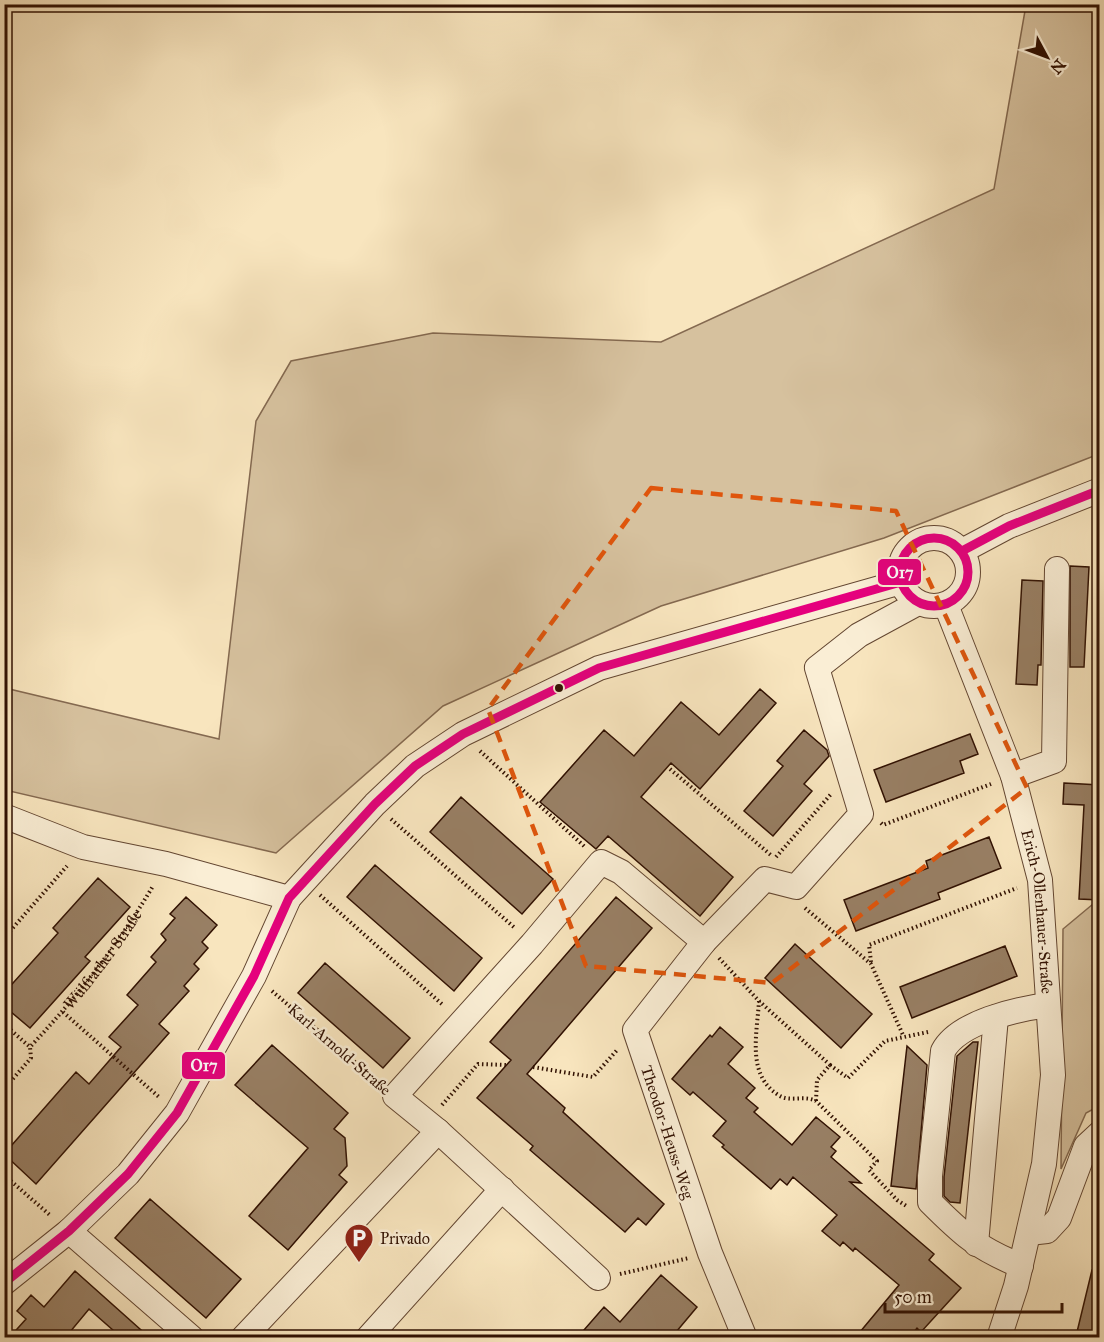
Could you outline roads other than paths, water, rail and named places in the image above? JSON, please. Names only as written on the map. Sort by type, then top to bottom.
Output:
[{"type":"street","points":[[962,551],[1010,526],[1100,490]]},
{"type":"street","points":[[934,537],[950,541],[962,551],[969,566],[968,582],[960,596],[946,605],[932,607],[918,603],[907,594],[901,582],[900,566],[906,551],[919,541],[934,537]]},
{"type":"street","points":[[1013,776],[1054,761],[1057,569]]},
{"type":"street","points":[[4,1282],[69,1231],[128,1174],[177,1113],[254,976],[296,890],[375,804],[415,766],[463,734],[599,668],[901,582]]},
{"type":"street","points":[[704,942],[765,879],[796,887],[861,814],[817,668],[859,635],[918,603]]},
{"type":"street","name":"Erich-Ollenhauer-Straße","points":[[946,605],[1013,776],[1040,880],[1053,1075],[1044,1164],[1021,1266],[999,1338]]},
{"type":"street","points":[[4,816],[83,848],[296,890]]},
{"type":"street","name":"Karl-Arnold-Straße","points":[[598,1278],[502,1189],[395,1096],[460,1021],[532,944],[601,862],[621,872],[704,942]]},
{"type":"street","name":"Theodor-Heuss-Weg","points":[[704,942],[635,1030],[710,1254],[745,1338]]},
{"type":"street","points":[[1021,1266],[976,1244],[930,1202],[930,1176],[943,1052],[948,1041],[996,1017],[1016,1010],[1048,1005]]},
{"type":"street","points":[[976,1244],[996,1017]]},
{"type":"street","points":[[243,1338],[432,1127]]},
{"type":"street","points":[[1029,1233],[1047,1231],[1059,1218],[1086,1146],[1100,1133]]},
{"type":"street","points":[[368,1338],[502,1189]]},
{"type":"street","points":[[69,1231],[192,1338]]},
{"type":"place","name":"Privado","points":[[359,1264]]}]
